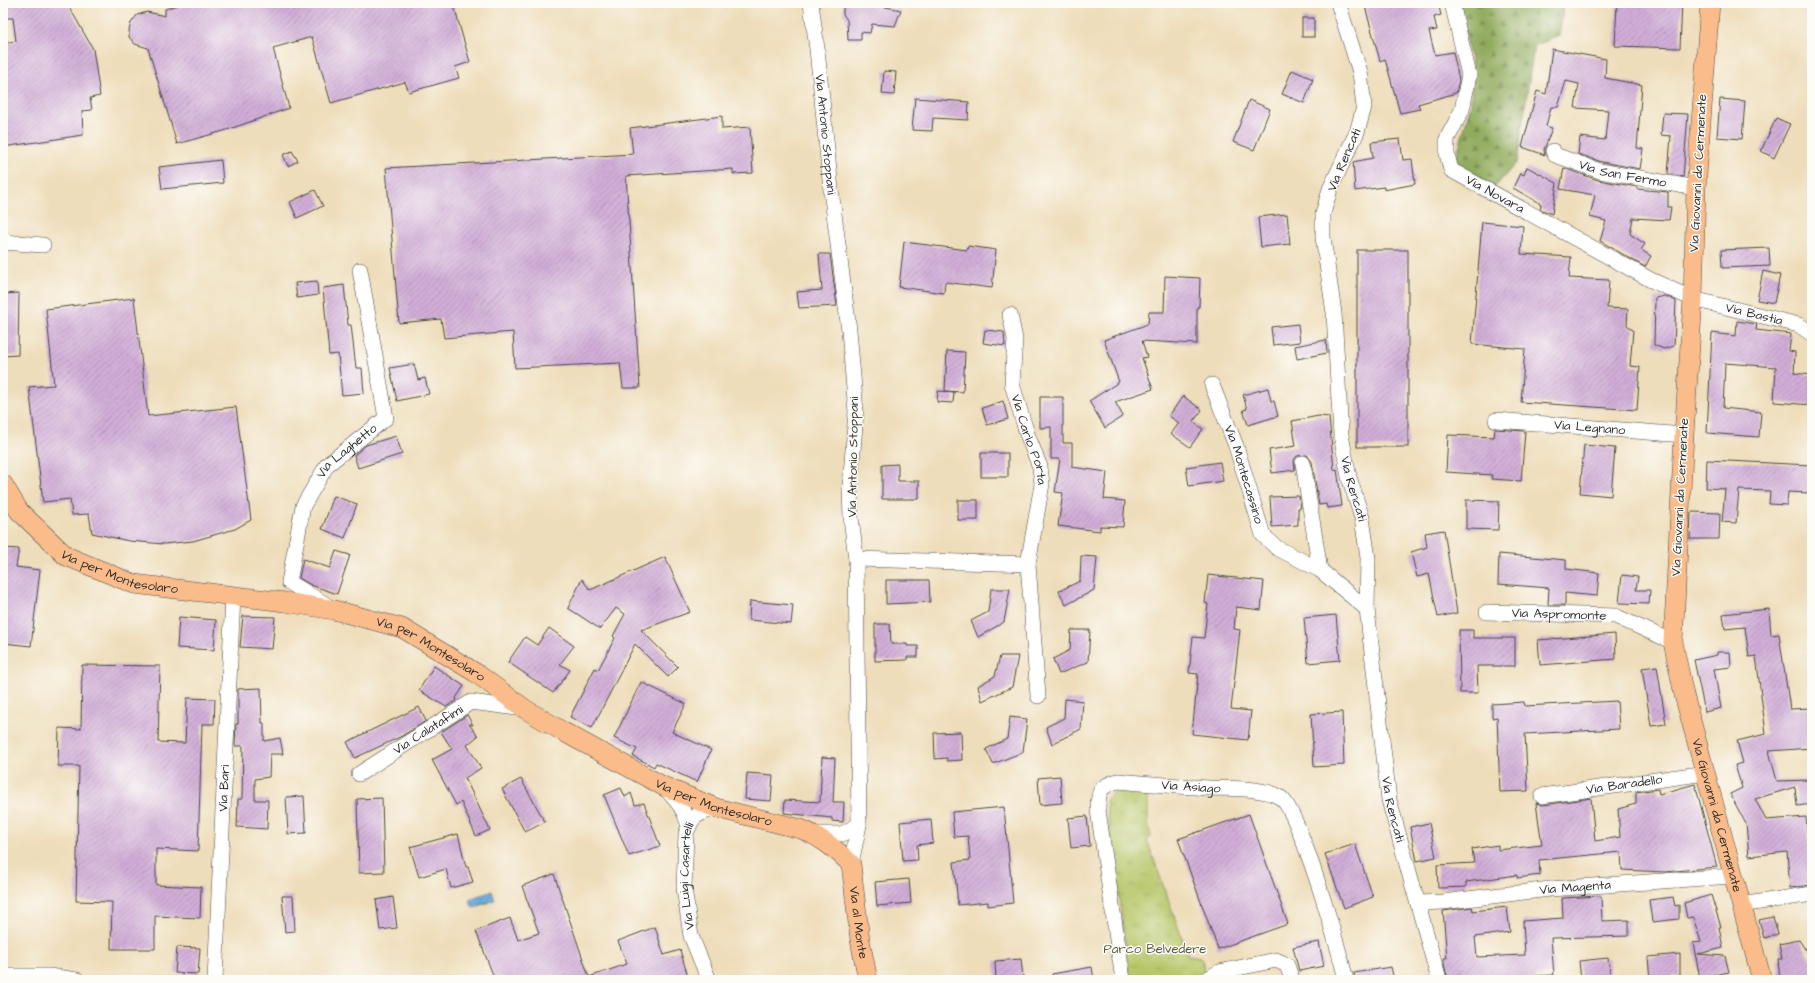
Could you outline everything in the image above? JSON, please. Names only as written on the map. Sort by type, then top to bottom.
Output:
[{"type":"main road","name":"Via Giovanni da Cermenate","points":[[1710,3],[1696,188],[1693,299],[1673,642],[1684,695],[1706,773],[1732,876],[1762,980]]},
{"type":"main road","name":"Via per Montesolaro","points":[[3,484],[19,511],[66,556],[134,584],[334,610],[402,628],[476,673],[525,709],[663,786],[716,808],[801,829],[813,834],[832,846],[851,864]]},
{"type":"main road","name":"Via al Monte","points":[[851,864],[860,940],[868,980]]},
{"type":"street","name":"Via Antonio Stoppani","points":[[810,3],[817,49],[831,190],[849,330],[855,404],[850,488],[851,518],[856,559],[859,825],[851,864]]},
{"type":"street","name":"Via Rencati","points":[[1338,3],[1360,72],[1364,107],[1357,132],[1330,189],[1323,214],[1323,237],[1334,313],[1341,435],[1349,477],[1362,518],[1368,558],[1367,609],[1389,800],[1419,903],[1439,980]]},
{"type":"street","name":"Via Novara","points":[[1452,3],[1468,75],[1462,110],[1447,139],[1447,154],[1451,170],[1651,280],[1693,299]]},
{"type":"street","name":"Via San Fermo","points":[[1553,151],[1555,155],[1600,171],[1696,188]]},
{"type":"street","points":[[3,242],[43,245]]},
{"type":"street","name":"Via Laghetto","points":[[334,610],[289,582],[303,506],[327,465],[386,418],[360,270]]},
{"type":"street","name":"Via Bastia","points":[[1693,299],[1806,325],[1812,334]]},
{"type":"street","name":"Via Carlo Porta","points":[[1010,315],[1015,339],[1012,384],[1027,434],[1040,468],[1042,484],[1028,564],[1038,696]]},
{"type":"street","name":"Via Montecassino","points":[[1212,385],[1236,446],[1263,535],[1277,548],[1320,570],[1367,609]]},
{"type":"street","name":"Via Legnano","points":[[1496,420],[1684,435]]},
{"type":"street","points":[[1303,462],[1320,570]]},
{"type":"street","points":[[856,559],[1028,564]]},
{"type":"street","name":"Via Bari","points":[[215,980],[233,596]]},
{"type":"street","name":"Via Aspromonte","points":[[1487,612],[1615,616],[1673,642]]},
{"type":"street","name":"Via Calatafimi","points":[[359,774],[471,702],[525,709]]},
{"type":"street","name":"Via Baradello","points":[[1542,796],[1706,773]]},
{"type":"street","name":"Via Asiago","points":[[1123,980],[1098,810],[1098,794],[1105,785],[1118,781],[1239,789],[1266,793],[1281,798],[1290,809],[1303,844],[1336,939],[1346,980]]},
{"type":"street","points":[[663,786],[681,805],[686,814],[689,827]]},
{"type":"street","name":"Via Luigi Casartelli","points":[[709,980],[691,936],[684,888],[686,834],[692,819],[698,813],[716,808]]},
{"type":"street","points":[[813,834],[842,834],[859,825]]},
{"type":"street","name":"Via Magenta","points":[[1419,903],[1443,902],[1550,889],[1732,876]]},
{"type":"street","points":[[1741,905],[1812,894]]},
{"type":"street","points":[[1206,980],[1219,972],[1276,960],[1287,966],[1292,980]]},
{"type":"street","points":[[3,976],[48,976],[77,980]]},
{"type":"green space","points":[[1459,3],[1564,3],[1559,36],[1534,46],[1517,162],[1495,187],[1454,165],[1471,104],[1472,66]]},
{"type":"green space","name":"Parco Belvedere","points":[[1114,791],[1140,791],[1144,793],[1148,800],[1148,822],[1151,837],[1147,840],[1188,955],[1202,957],[1204,973],[1197,980],[1130,980],[1106,801]]},
{"type":"water","points":[[492,891],[495,900],[473,908],[469,899]]},
{"type":"building","points":[[3,3],[67,3],[93,49],[100,96],[90,98],[92,110],[82,111],[83,135],[3,147],[3,43],[16,41],[13,18],[3,18]]},
{"type":"building","points":[[184,3],[453,3],[470,62],[455,67],[459,78],[409,92],[405,82],[331,103],[312,37],[273,48],[289,108],[227,130],[177,144],[148,48],[135,44],[129,37],[129,30],[131,23],[137,15],[147,12],[165,16],[165,9]]},
{"type":"building","points":[[843,3],[865,3],[901,10],[895,26],[872,24],[870,33],[861,32],[861,40],[848,40],[847,20],[843,14]]},
{"type":"building","points":[[1364,3],[1438,3],[1441,15],[1434,17],[1437,30],[1429,31],[1435,55],[1453,52],[1459,80],[1456,93],[1418,104],[1420,109],[1400,113],[1385,59],[1380,61]]},
{"type":"building","points":[[1617,3],[1682,3],[1680,48],[1615,46]]},
{"type":"building","points":[[1302,18],[1314,18],[1314,37],[1302,37]]},
{"type":"building","points":[[1552,49],[1606,59],[1605,78],[1642,85],[1637,148],[1643,149],[1640,169],[1602,162],[1578,154],[1580,137],[1605,140],[1608,110],[1575,108],[1579,84],[1566,81],[1558,107],[1551,107],[1546,126],[1552,128],[1544,150],[1545,155],[1522,147],[1537,91],[1546,94]]},
{"type":"building","points":[[1292,70],[1313,79],[1304,103],[1282,94]]},
{"type":"building","points":[[884,71],[896,72],[894,95],[882,94]]},
{"type":"building","points":[[915,98],[969,102],[968,120],[933,118],[932,131],[912,130]]},
{"type":"building","points":[[1720,99],[1745,101],[1742,139],[1717,137]]},
{"type":"building","points":[[1249,100],[1270,109],[1254,150],[1233,142]]},
{"type":"building","points":[[1663,113],[1688,114],[1683,177],[1668,174],[1671,136],[1661,135]]},
{"type":"building","points":[[722,116],[722,129],[750,127],[753,173],[733,174],[733,169],[626,176],[640,388],[623,388],[620,363],[515,368],[513,332],[444,338],[441,319],[399,323],[386,168],[633,154],[630,128]]},
{"type":"building","points":[[1776,118],[1790,124],[1774,158],[1761,151]]},
{"type":"building","points":[[1400,139],[1403,160],[1412,159],[1415,184],[1384,190],[1384,187],[1355,191],[1353,162],[1373,158],[1371,142]]},
{"type":"building","points":[[292,151],[298,161],[288,166],[283,155]]},
{"type":"building","points":[[221,160],[223,183],[162,189],[159,167]]},
{"type":"building","points":[[1527,167],[1557,183],[1552,214],[1540,209],[1541,204],[1513,188],[1520,173],[1524,175]]},
{"type":"building","points":[[1564,168],[1598,180],[1637,187],[1637,189],[1668,192],[1668,207],[1671,207],[1669,220],[1633,218],[1630,234],[1645,244],[1641,250],[1651,256],[1645,267],[1600,241],[1606,221],[1590,217],[1595,195],[1560,189]]},
{"type":"building","points":[[315,190],[323,206],[297,218],[290,202]]},
{"type":"building","points":[[1287,214],[1290,244],[1261,247],[1258,217]]},
{"type":"building","points":[[1482,222],[1523,226],[1521,254],[1571,257],[1569,278],[1609,280],[1607,308],[1628,309],[1627,325],[1633,330],[1630,366],[1640,367],[1637,410],[1521,402],[1525,349],[1472,344]]},
{"type":"building","points":[[904,242],[967,250],[968,246],[996,250],[992,288],[945,282],[944,293],[899,287]]},
{"type":"building","points":[[1769,248],[1770,266],[1722,268],[1721,250]]},
{"type":"building","points":[[1357,250],[1408,250],[1408,447],[1357,447]]},
{"type":"building","points":[[819,254],[830,254],[837,306],[799,308],[797,292],[822,290]]},
{"type":"building","points":[[1763,271],[1780,275],[1774,303],[1757,300]]},
{"type":"building","points":[[1165,276],[1200,278],[1199,307],[1197,307],[1197,344],[1142,341],[1147,357],[1142,358],[1153,389],[1115,402],[1123,416],[1105,428],[1089,401],[1119,382],[1104,340],[1148,324],[1149,312],[1164,312]]},
{"type":"building","points":[[317,281],[318,295],[297,298],[295,283]]},
{"type":"building","points":[[344,285],[348,325],[351,325],[356,368],[362,368],[364,393],[342,395],[338,354],[329,355],[323,288]]},
{"type":"building","points":[[19,293],[18,355],[3,356],[3,294]]},
{"type":"building","points":[[1665,296],[1676,301],[1674,346],[1664,349],[1654,345],[1655,298]]},
{"type":"building","points":[[134,298],[148,416],[236,407],[251,520],[235,529],[193,541],[164,544],[129,541],[92,533],[89,514],[72,515],[70,499],[43,502],[29,387],[54,385],[46,309]]},
{"type":"building","points":[[1737,321],[1757,324],[1756,330],[1791,334],[1789,351],[1795,352],[1794,373],[1812,375],[1812,405],[1774,402],[1776,367],[1725,363],[1723,408],[1761,412],[1759,437],[1707,433],[1712,333],[1736,336]]},
{"type":"building","points":[[1298,324],[1300,342],[1273,345],[1271,327]]},
{"type":"building","points":[[985,330],[1004,332],[1005,346],[983,343]]},
{"type":"building","points":[[1326,340],[1327,353],[1297,359],[1295,346]]},
{"type":"building","points":[[947,351],[965,352],[963,392],[945,391]]},
{"type":"building","points":[[414,364],[418,380],[425,378],[429,394],[397,401],[390,368]]},
{"type":"building","points":[[1268,388],[1271,401],[1274,401],[1278,416],[1248,425],[1243,410],[1247,409],[1243,395]]},
{"type":"building","points":[[938,391],[954,392],[953,403],[937,402]]},
{"type":"building","points":[[1183,396],[1202,410],[1193,422],[1203,429],[1190,447],[1171,434],[1179,423],[1169,416]]},
{"type":"building","points":[[1040,397],[1063,397],[1063,443],[1072,443],[1072,467],[1107,472],[1104,499],[1125,501],[1123,527],[1100,526],[1100,531],[1058,526],[1063,493],[1055,492],[1060,459],[1051,459],[1051,427],[1040,428]]},
{"type":"building","points":[[1003,401],[1008,419],[987,425],[982,408]]},
{"type":"building","points":[[1319,416],[1329,417],[1334,470],[1337,469],[1342,506],[1327,508],[1326,504],[1319,505],[1312,462],[1307,455],[1297,456],[1294,460],[1295,470],[1272,473],[1269,450],[1296,446],[1292,421]]},
{"type":"building","points":[[1495,429],[1525,431],[1521,481],[1491,479],[1492,475],[1446,472],[1448,435],[1494,437]]},
{"type":"building","points":[[396,436],[402,454],[358,468],[354,455],[366,445]]},
{"type":"building","points":[[1584,445],[1615,448],[1611,496],[1580,493]]},
{"type":"building","points":[[981,453],[1008,453],[1008,477],[981,477]]},
{"type":"building","points":[[1707,460],[1811,465],[1809,493],[1788,492],[1787,505],[1769,504],[1770,491],[1739,490],[1736,523],[1722,522],[1725,489],[1706,488]]},
{"type":"building","points":[[1220,462],[1223,481],[1189,486],[1186,467]]},
{"type":"building","points":[[898,464],[898,481],[919,481],[919,499],[882,499],[882,465]]},
{"type":"building","points":[[334,496],[357,504],[345,538],[322,529]]},
{"type":"building","points":[[1299,496],[1301,508],[1298,508],[1298,525],[1272,527],[1270,497]]},
{"type":"building","points":[[958,500],[978,500],[978,520],[958,520]]},
{"type":"building","points":[[1466,500],[1499,501],[1498,530],[1466,529]]},
{"type":"building","points":[[1691,512],[1720,513],[1719,539],[1690,539]]},
{"type":"building","points":[[1444,530],[1457,613],[1438,617],[1429,574],[1417,577],[1411,552],[1427,547],[1425,533]]},
{"type":"building","points":[[3,548],[19,549],[16,567],[40,570],[31,646],[3,643]]},
{"type":"building","points":[[336,551],[350,555],[337,594],[311,585],[299,578],[303,559],[330,568]]},
{"type":"building","points":[[1499,554],[1566,560],[1566,569],[1599,573],[1597,596],[1565,593],[1565,605],[1548,605],[1549,588],[1498,584]]},
{"type":"building","points":[[1081,556],[1097,557],[1094,590],[1066,605],[1059,591],[1080,581]]},
{"type":"building","points":[[665,557],[690,612],[641,630],[678,667],[668,677],[635,644],[592,728],[570,717],[595,668],[598,670],[615,638],[613,636],[625,614],[616,608],[600,629],[568,608],[582,579],[590,590]]},
{"type":"building","points":[[1208,575],[1264,581],[1261,610],[1236,607],[1234,629],[1240,630],[1231,709],[1251,711],[1248,740],[1192,734],[1198,674],[1189,673],[1193,637],[1204,638],[1208,604],[1205,603]]},
{"type":"building","points":[[1622,575],[1638,577],[1636,590],[1650,590],[1649,604],[1619,603]]},
{"type":"building","points":[[886,580],[929,580],[930,602],[886,604]]},
{"type":"building","points":[[991,589],[1010,589],[1004,622],[978,637],[971,621],[988,612]]},
{"type":"building","points":[[750,601],[793,605],[791,624],[749,620]]},
{"type":"building","points":[[1769,609],[1771,635],[1779,634],[1790,709],[1812,708],[1812,748],[1769,751],[1777,781],[1812,780],[1812,804],[1797,806],[1795,787],[1755,799],[1766,820],[1806,817],[1812,885],[1790,888],[1787,852],[1749,856],[1746,824],[1730,794],[1742,788],[1735,765],[1743,763],[1737,741],[1766,734],[1756,656],[1749,657],[1745,627],[1725,629],[1723,614]]},
{"type":"building","points":[[1336,615],[1340,660],[1308,663],[1304,618]]},
{"type":"building","points":[[243,616],[275,617],[272,649],[240,647]]},
{"type":"building","points":[[179,617],[216,620],[214,650],[177,648]]},
{"type":"building","points":[[875,624],[890,624],[891,644],[918,646],[918,657],[907,657],[907,660],[875,661]]},
{"type":"building","points":[[549,628],[574,646],[560,664],[570,670],[553,693],[508,662],[525,637],[537,645]]},
{"type":"building","points":[[1071,630],[1090,630],[1088,662],[1059,674],[1053,659],[1070,650]]},
{"type":"building","points":[[1459,630],[1473,630],[1473,638],[1515,638],[1515,666],[1477,666],[1478,693],[1460,693]]},
{"type":"building","points":[[1615,634],[1616,659],[1540,665],[1538,640]]},
{"type":"building","points":[[1717,652],[1730,652],[1731,667],[1714,669],[1721,708],[1705,712],[1694,660],[1717,655]]},
{"type":"building","points":[[1000,656],[1018,656],[1012,687],[982,701],[978,686],[995,676]]},
{"type":"building","points":[[82,665],[160,666],[158,742],[185,743],[187,698],[215,699],[214,724],[202,724],[198,851],[156,849],[156,885],[201,887],[200,918],[155,916],[155,949],[111,949],[112,902],[76,901],[79,766],[58,766],[59,728],[81,729]]},
{"type":"building","points":[[434,666],[464,686],[456,698],[457,700],[446,707],[419,690]]},
{"type":"building","points":[[1657,666],[1666,724],[1651,726],[1642,668]]},
{"type":"building","points":[[641,682],[686,704],[672,732],[711,750],[697,782],[656,763],[654,767],[633,756],[637,749],[614,738]]},
{"type":"building","points":[[261,688],[264,741],[280,738],[283,754],[270,754],[269,777],[255,779],[255,800],[268,800],[267,829],[237,827],[238,799],[242,799],[243,746],[235,746],[236,724],[238,724],[238,689]]},
{"type":"building","points":[[1065,699],[1083,701],[1081,729],[1052,744],[1046,727],[1064,718]]},
{"type":"building","points":[[1617,701],[1619,729],[1525,734],[1528,791],[1500,792],[1497,717],[1492,718],[1492,704],[1524,702],[1525,706]]},
{"type":"building","points":[[419,707],[426,721],[402,736],[355,758],[347,742]]},
{"type":"building","points":[[1342,712],[1344,765],[1314,767],[1311,714]]},
{"type":"building","points":[[467,715],[473,725],[469,724],[478,736],[467,745],[481,768],[465,778],[490,830],[476,836],[461,802],[456,805],[432,760],[452,749],[441,732]]},
{"type":"building","points":[[1010,717],[1027,719],[1023,752],[993,764],[986,749],[1007,739]]},
{"type":"building","points":[[961,732],[962,760],[947,761],[947,758],[935,759],[934,733]]},
{"type":"building","points":[[822,757],[835,758],[833,802],[844,802],[843,822],[832,821],[832,818],[784,813],[785,800],[820,802]]},
{"type":"building","points":[[747,773],[773,775],[771,801],[745,799]]},
{"type":"building","points":[[1060,776],[1062,803],[1040,805],[1038,778]]},
{"type":"building","points":[[521,779],[545,822],[525,832],[502,789]]},
{"type":"building","points":[[1695,784],[1717,867],[1665,872],[1622,870],[1621,852],[1539,860],[1540,875],[1517,878],[1517,875],[1466,882],[1466,887],[1438,888],[1437,865],[1474,863],[1472,849],[1498,845],[1498,850],[1542,845],[1536,803],[1543,805],[1591,798],[1595,841],[1620,837],[1618,809],[1636,804],[1636,792],[1658,789],[1659,794]]},
{"type":"building","points":[[621,788],[625,797],[631,793],[635,805],[644,803],[660,846],[629,856],[604,795]]},
{"type":"building","points":[[304,796],[306,833],[288,834],[286,797]]},
{"type":"building","points":[[382,798],[384,872],[359,873],[357,799]]},
{"type":"building","points":[[1004,807],[1013,903],[988,906],[988,902],[958,905],[954,862],[970,860],[968,836],[954,837],[952,812]]},
{"type":"building","points":[[1249,814],[1288,924],[1218,949],[1178,839]]},
{"type":"building","points":[[1087,816],[1090,846],[1071,848],[1068,818]]},
{"type":"building","points":[[931,819],[933,843],[917,845],[918,860],[903,861],[900,822]]},
{"type":"building","points":[[1429,823],[1436,857],[1417,861],[1410,827]]},
{"type":"building","points":[[458,834],[466,867],[468,867],[473,882],[451,888],[446,869],[419,877],[410,847]]},
{"type":"building","points":[[1355,844],[1373,897],[1344,908],[1325,854]]},
{"type":"building","points":[[554,874],[589,977],[627,964],[618,941],[655,927],[664,955],[680,950],[689,980],[495,980],[476,931],[510,918],[518,940],[539,933],[522,886]]},
{"type":"building","points":[[909,879],[911,903],[877,906],[875,882]]},
{"type":"building","points":[[1711,895],[1721,927],[1719,927],[1723,948],[1698,954],[1725,956],[1729,972],[1700,978],[1693,943],[1701,942],[1693,917],[1687,918],[1684,903]]},
{"type":"building","points":[[282,896],[293,896],[295,931],[285,932]]},
{"type":"building","points":[[1601,896],[1602,921],[1629,920],[1629,936],[1551,938],[1554,975],[1536,976],[1536,980],[1448,980],[1444,964],[1444,958],[1447,958],[1443,911],[1472,907],[1473,911],[1507,907],[1510,932],[1475,937],[1477,957],[1525,955],[1523,921],[1563,918],[1562,898]]},
{"type":"building","points":[[393,897],[397,928],[380,930],[376,900]]},
{"type":"building","points":[[1673,897],[1675,906],[1679,905],[1679,919],[1652,922],[1649,900]]},
{"type":"building","points":[[1773,917],[1778,934],[1764,938],[1759,920]]},
{"type":"building","points":[[1799,940],[1812,960],[1812,980],[1780,980],[1778,959],[1782,959],[1779,944]]},
{"type":"building","points":[[1319,942],[1324,966],[1299,971],[1293,947]]},
{"type":"building","points":[[177,947],[200,948],[198,974],[175,973]]},
{"type":"building","points":[[1680,954],[1680,976],[1665,977],[1666,980],[1650,980],[1648,957]]},
{"type":"building","points":[[1608,958],[1611,980],[1581,980],[1579,961]]},
{"type":"building","points":[[1021,959],[1023,978],[996,980],[995,961]]},
{"type":"building","points":[[1092,967],[1094,980],[1053,980],[1052,974]]},
{"type":"building","points":[[1391,967],[1394,980],[1355,980],[1354,973]]}]
